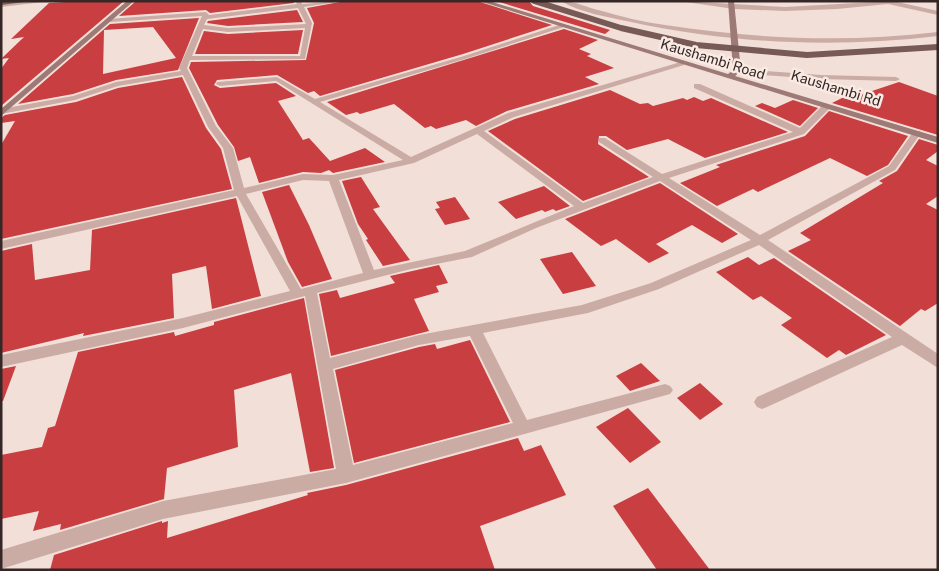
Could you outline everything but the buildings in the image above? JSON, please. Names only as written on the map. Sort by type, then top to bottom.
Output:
[{"type":"main road","points":[[1,3],[7,1]]},
{"type":"main road","points":[[1,3],[29,1]]},
{"type":"main road","points":[[2,112],[131,1]]},
{"type":"main road","name":"Kaushambi Road","points":[[482,1],[938,140]]},
{"type":"main road","name":"Kaushambi Rd","points":[[496,1],[737,71],[938,133]]},
{"type":"main road","points":[[534,1],[613,25],[696,45],[807,55],[938,47]]},
{"type":"main road","points":[[551,1],[634,25],[706,38],[807,47],[938,40]]},
{"type":"main road","points":[[728,77],[737,71],[731,4]]},
{"type":"street","points":[[1,3],[48,1]]},
{"type":"street","points":[[206,17],[300,4],[340,1]]},
{"type":"street","points":[[564,1],[643,22],[734,36],[861,41],[938,34]]},
{"type":"street","points":[[682,1],[818,10],[886,2],[938,13]]},
{"type":"street","points":[[187,58],[303,58],[309,26],[300,4]]},
{"type":"street","points":[[110,20],[206,14],[206,17]]},
{"type":"street","points":[[206,17],[183,68],[212,127],[228,148],[240,192],[303,291],[325,365],[346,475]]},
{"type":"street","points":[[201,28],[228,30],[309,26]]},
{"type":"street","points":[[312,102],[399,75],[466,57],[562,26]]},
{"type":"street","points":[[1,245],[169,210],[303,177],[333,178],[411,161],[478,130],[535,107],[554,103],[588,90],[681,63]]},
{"type":"street","points":[[737,71],[821,77],[896,79]]},
{"type":"street","points":[[2,112],[75,98],[116,84],[185,72]]},
{"type":"street","points":[[220,84],[277,79],[411,161]]},
{"type":"street","points":[[697,86],[801,132]]},
{"type":"street","points":[[1,361],[183,323],[303,291],[468,254],[532,226],[661,177],[801,132],[826,107]]},
{"type":"street","points":[[478,130],[582,208]]},
{"type":"street","points":[[325,365],[474,329],[583,310],[655,286],[760,240],[892,168],[917,134]]},
{"type":"street","points":[[602,140],[760,240],[938,362]]},
{"type":"street","points":[[333,178],[370,275]]},
{"type":"street","points":[[474,329],[523,428]]},
{"type":"street","points":[[762,402],[904,338]]},
{"type":"street","points":[[1,560],[163,510],[346,475],[665,390]]}]
